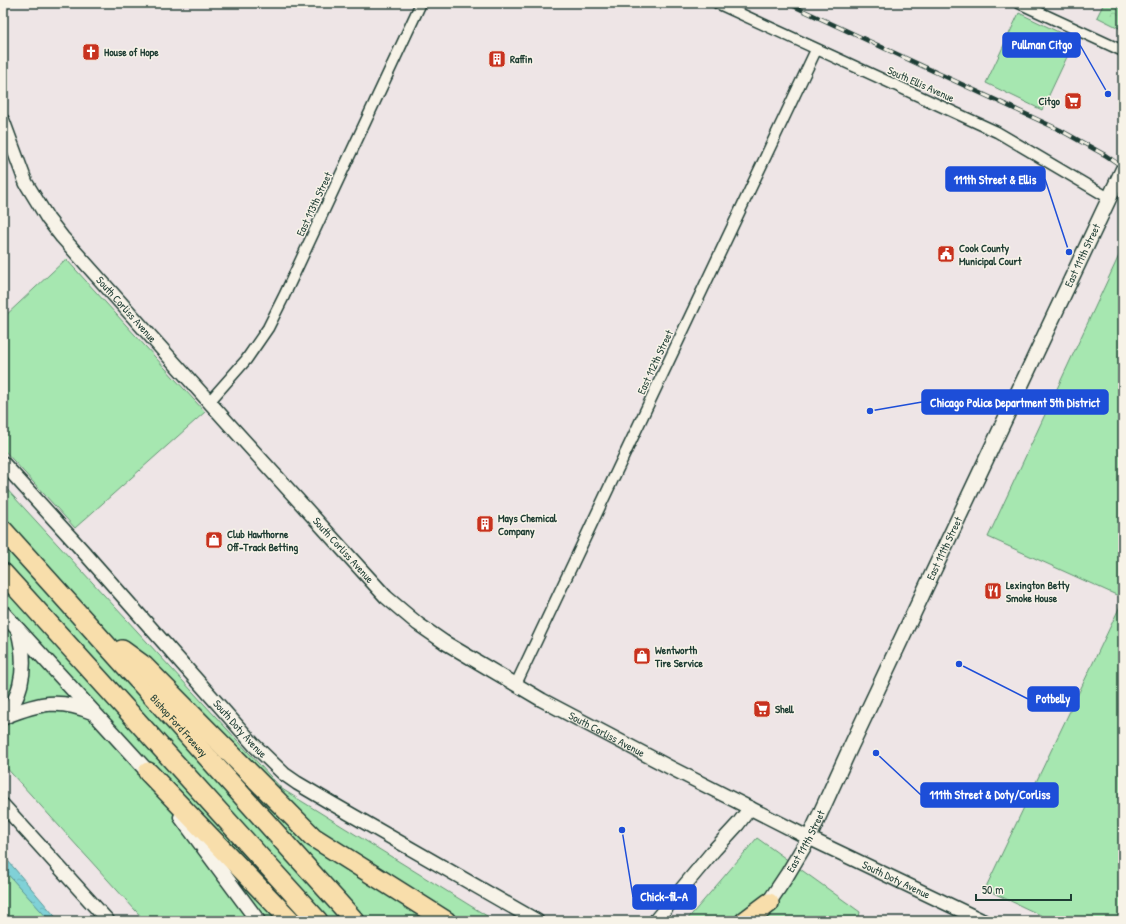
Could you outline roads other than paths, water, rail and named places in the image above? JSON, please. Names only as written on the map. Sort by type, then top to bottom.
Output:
[{"type":"highway","name":"Bishop Ford Freeway","points":[[3,530],[355,921]]},
{"type":"highway","points":[[3,573],[318,921]]},
{"type":"highway","points":[[88,624],[144,666],[313,837],[446,921]]},
{"type":"highway","points":[[148,772],[291,921]]},
{"type":"highway","points":[[745,921],[769,903]]},
{"type":"main road","name":"East 111th Street","points":[[756,921],[788,875],[809,838],[1123,169]]},
{"type":"main road","points":[[3,613],[148,772],[258,921]]},
{"type":"main road","points":[[5,717],[16,699],[22,673],[23,655],[18,629]]},
{"type":"main road","points":[[5,717],[21,710],[53,703],[64,703],[95,713]]},
{"type":"street","name":"East 113th Street","points":[[209,402],[246,360],[268,328],[421,3]]},
{"type":"street","name":"South Ellis Avenue","points":[[717,3],[816,50],[997,132],[1109,198]]},
{"type":"street","points":[[1019,3],[1123,51]]},
{"type":"street","name":"East 112th Street","points":[[516,684],[816,50]]},
{"type":"street","name":"South Corliss Avenue","points":[[3,121],[26,183],[48,219],[72,249],[386,597],[409,618],[444,642],[542,700],[809,838]]},
{"type":"street","name":"South Doty Avenue","points":[[3,463],[255,746],[284,774],[331,803],[537,921]]},
{"type":"street","points":[[3,804],[108,921]]},
{"type":"street","points":[[656,921],[750,808]]},
{"type":"street","name":"South Doty Avenue","points":[[809,838],[983,921]]},
{"type":"water","points":[[3,855],[59,921],[50,921],[3,869]]},
{"type":"railway","points":[[787,3],[1060,130],[1105,155],[1123,167]]},
{"type":"place","name":"House of Hope","points":[[91,52]]},
{"type":"place","name":"Raffin","points":[[497,59]]},
{"type":"place","name":"Pullman Citgo","points":[[1108,94]]},
{"type":"place","name":"Citgo","points":[[1073,101]]},
{"type":"place","name":"111th Street & Ellis","points":[[1069,252]]},
{"type":"place","name":"Cook County Municipal Court","points":[[946,254]]},
{"type":"place","name":"Chicago Police Department 5th District","points":[[870,411]]},
{"type":"place","name":"Mays Chemical Company","points":[[485,524]]},
{"type":"place","name":"Club Hawthorne Off-Track Betting","points":[[214,540]]},
{"type":"place","name":"Lexington Betty Smoke House","points":[[993,591]]},
{"type":"place","name":"Wentworth Tire Service","points":[[642,656]]},
{"type":"place","name":"Potbelly","points":[[959,664]]},
{"type":"place","name":"Shell","points":[[762,709]]},
{"type":"place","name":"111th Street & Doty/Corliss","points":[[876,753]]},
{"type":"place","name":"Chick-fil-A","points":[[622,830]]}]
